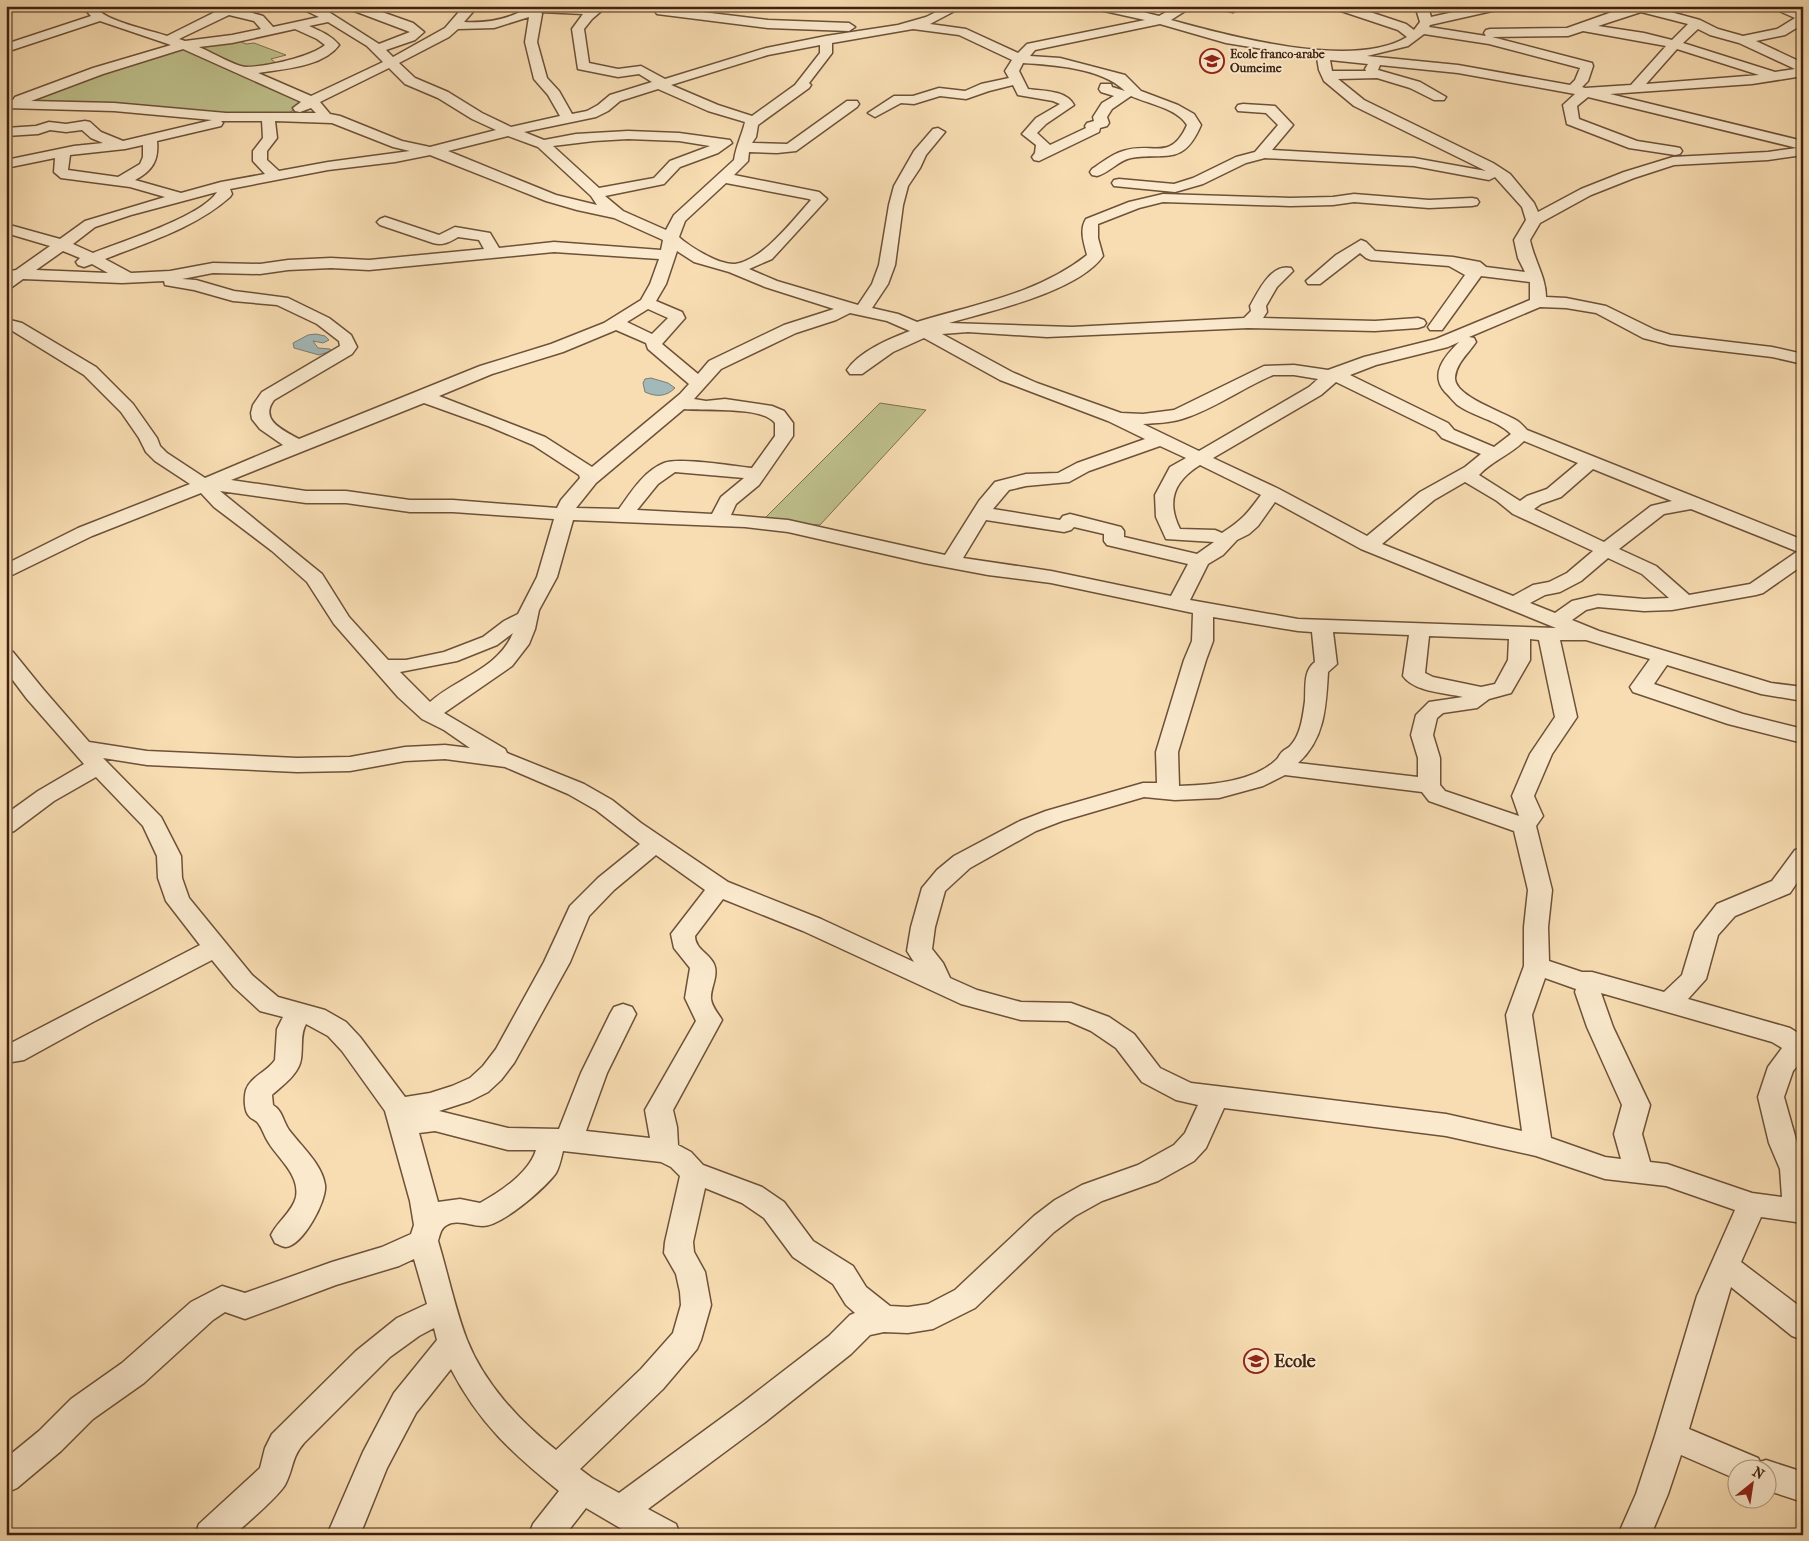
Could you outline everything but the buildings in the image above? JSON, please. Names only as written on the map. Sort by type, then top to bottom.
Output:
[{"type":"street","points":[[88,6],[92,12],[101,18],[184,45],[312,102],[323,113],[322,117]]},
{"type":"street","points":[[353,6],[410,26],[418,32],[378,49]]},
{"type":"street","points":[[287,117],[312,102],[393,63],[447,33],[472,6]]},
{"type":"street","points":[[10,277],[61,246],[80,230],[100,220],[180,197],[275,175],[395,158],[569,119],[598,111],[615,98],[745,57],[826,40],[885,32],[930,20],[958,6]]},
{"type":"street","points":[[1099,6],[1105,6],[1226,39],[1323,55],[1374,67],[1439,97]]},
{"type":"street","points":[[1108,74],[1106,89],[1125,95],[1107,106],[1100,117],[1102,123],[1092,126],[1094,129],[1082,138],[1066,142],[1041,155],[1042,144],[1029,134],[1032,128],[1067,105],[1065,101],[1056,97],[1023,92],[1012,71],[1031,46],[1159,21],[1187,6]]},
{"type":"street","points":[[1339,6],[1402,27],[1490,40],[1587,66],[1580,82],[1579,90],[1570,105],[1572,121],[1634,145],[1677,147],[1768,156],[1801,151]]},
{"type":"street","points":[[1417,6],[1423,10],[1420,29]]},
{"type":"street","points":[[1323,55],[1367,52],[1406,42],[1420,29],[1497,6]]},
{"type":"street","points":[[1774,6],[1803,18]]},
{"type":"street","points":[[310,7],[378,49],[410,81],[443,95],[477,116],[543,144],[596,193],[602,202],[618,214]]},
{"type":"street","points":[[1462,35],[1493,32],[1564,33],[1637,7],[1743,40],[1803,68]]},
{"type":"street","points":[[456,25],[492,26],[531,8],[598,8]]},
{"type":"street","points":[[531,8],[536,14],[531,42],[541,79],[554,94],[558,104],[569,119]]},
{"type":"street","points":[[598,8],[583,21],[578,29],[584,66],[618,72],[641,70],[661,84],[713,108],[754,121]]},
{"type":"street","points":[[169,40],[233,9],[263,22],[267,26],[268,32]]},
{"type":"street","points":[[661,11],[758,23],[852,27],[885,32]]},
{"type":"street","points":[[6,48],[101,18]]},
{"type":"street","points":[[8,105],[98,71],[184,45],[268,32],[330,18]]},
{"type":"street","points":[[1743,40],[1781,32],[1803,18]]},
{"type":"street","points":[[1636,87],[1651,69],[1696,24]]},
{"type":"street","points":[[244,71],[312,57],[332,47],[331,42],[296,25]]},
{"type":"street","points":[[911,25],[962,32],[1020,59],[1060,62],[1120,78],[1136,94],[1173,108],[1189,117],[1194,125],[1187,140],[1178,148],[1160,153],[1126,154],[1098,172]]},
{"type":"street","points":[[1582,27],[1676,45],[1778,76]]},
{"type":"street","points":[[403,40],[425,46]]},
{"type":"street","points":[[6,572],[85,532],[296,446],[486,370],[582,339],[615,323],[647,303],[658,284],[668,255],[674,226],[678,218],[741,161],[744,146],[749,137],[750,125],[802,85],[826,53],[826,40]]},
{"type":"street","points":[[1323,55],[1328,75],[1340,88],[1359,102],[1488,166],[1507,179],[1514,190],[1529,206],[1534,220]]},
{"type":"street","points":[[1374,67],[1458,69],[1579,90],[1686,117],[1801,151]]},
{"type":"street","points":[[1328,75],[1369,76],[1374,75],[1374,67]]},
{"type":"street","points":[[1579,90],[1752,80],[1803,72]]},
{"type":"street","points":[[875,113],[899,99],[914,100],[938,92],[966,95],[986,87],[1001,86],[1016,80]]},
{"type":"street","points":[[543,144],[596,136],[676,137],[777,150],[792,148],[852,104]]},
{"type":"street","points":[[8,105],[114,107],[192,115],[236,117],[322,117],[335,119],[398,144],[431,150],[544,196],[577,206],[618,214],[634,220],[671,238],[682,248],[700,259],[734,269],[770,284],[855,309],[892,317],[1031,387],[1114,417],[1198,457],[1368,545],[1515,603],[1553,628]]},
{"type":"street","points":[[1243,108],[1270,109],[1286,126],[1262,153]]},
{"type":"street","points":[[6,164],[64,152],[122,146],[236,117]]},
{"type":"street","points":[[268,117],[270,138],[260,152],[260,161],[275,175]]},
{"type":"street","points":[[1538,302],[1538,283],[1526,258],[1522,240],[1534,220],[1586,192],[1629,175],[1677,147],[1686,117]]},
{"type":"street","points":[[6,132],[38,130],[49,126],[66,128],[85,126],[90,132],[104,140],[122,146]]},
{"type":"street","points":[[430,714],[444,702],[505,662],[519,644],[529,610],[547,577],[568,504],[589,479],[680,403],[715,365],[790,329],[855,309],[880,284],[887,265],[896,205],[901,186],[913,168],[919,154],[938,132]]},
{"type":"street","points":[[121,182],[145,168],[150,162],[150,140]]},
{"type":"street","points":[[596,193],[659,181],[669,167],[674,164],[713,150],[725,143]]},
{"type":"street","points":[[64,152],[60,168],[61,172],[66,175],[142,185],[180,197]]},
{"type":"street","points":[[1119,183],[1179,187],[1208,177],[1241,160],[1262,153],[1298,157],[1332,156],[1410,162],[1507,179]]},
{"type":"street","points":[[6,157],[22,161]]},
{"type":"street","points":[[724,178],[814,195],[820,199],[767,256],[734,269]]},
{"type":"street","points":[[58,275],[195,215],[220,200],[225,194],[221,186]]},
{"type":"street","points":[[856,370],[921,330],[1061,279],[1084,266],[1095,256],[1090,238],[1091,222],[1152,200],[1163,198],[1226,198],[1290,202],[1333,201],[1354,198],[1428,204],[1472,202]]},
{"type":"street","points":[[385,222],[438,240],[444,239],[455,232],[485,236],[493,252]]},
{"type":"street","points":[[6,228],[61,246],[93,259],[128,278],[170,276],[213,268],[260,270],[324,263],[369,265],[493,252],[566,247],[668,255]]},
{"type":"street","points":[[1314,281],[1341,258],[1361,245],[1371,255],[1474,265],[1481,271],[1536,278]]},
{"type":"street","points":[[1436,327],[1474,274],[1454,263]]},
{"type":"street","points":[[1249,322],[1259,312],[1258,306],[1267,290],[1285,271]]},
{"type":"street","points":[[10,277],[58,275],[128,278],[196,285],[233,296],[282,301],[286,305],[323,321],[329,328],[347,339],[350,347],[268,396],[262,403],[259,416],[263,424],[296,446]]},
{"type":"street","points":[[1215,536],[1173,535],[1164,518],[1163,494],[1177,471],[1315,390],[1333,375],[1370,361],[1442,343],[1538,302],[1566,303],[1600,309],[1649,334],[1670,340],[1772,352],[1803,359]]},
{"type":"street","points":[[647,303],[669,312],[677,318],[654,341]]},
{"type":"street","points":[[921,330],[968,327],[1048,332],[1249,322],[1380,327],[1418,323]]},
{"type":"street","points":[[615,323],[654,341],[654,345],[698,383]]},
{"type":"street","points":[[6,324],[16,326],[90,371],[127,408],[148,438],[152,448],[161,457],[204,485],[221,503],[285,552],[315,578],[340,620],[430,714],[452,725],[479,744],[576,789],[597,801],[719,888],[812,925],[970,997],[1021,1011],[1071,1012],[1100,1024],[1124,1041],[1151,1075],[1186,1093],[1446,1125],[1538,1144],[1605,1168],[1667,1175],[1752,1204],[1803,1210]]},
{"type":"street","points":[[1468,342],[1454,357],[1446,377],[1447,383],[1464,402],[1511,424],[1521,434],[1803,547]]},
{"type":"street","points":[[1114,417],[1143,420],[1177,414],[1201,405],[1244,381],[1270,370],[1294,370],[1333,375],[1442,427],[1448,434],[1494,453]]},
{"type":"street","points":[[422,396],[494,422],[546,445],[587,472],[589,479]]},
{"type":"street","points":[[680,403],[706,406],[725,404],[772,411],[784,423],[784,436],[752,481],[728,501],[719,520]]},
{"type":"street","points":[[1368,545],[1427,496],[1466,475],[1494,453],[1511,444],[1521,434]]},
{"type":"street","points":[[951,562],[988,501],[1002,486],[1026,480],[1062,478],[1083,467],[1129,452],[1160,439]]},
{"type":"street","points":[[1520,510],[1534,500],[1554,493],[1591,462]]},
{"type":"street","points":[[624,515],[638,496],[665,468],[672,466],[757,474]]},
{"type":"street","points":[[1466,475],[1504,497],[1520,510],[1649,570],[1684,601]]},
{"type":"street","points":[[204,485],[230,485],[306,496],[346,497],[410,506],[452,506],[564,514],[719,520],[788,526],[951,562],[1051,577],[1203,610],[1298,625],[1420,628],[1520,634],[1553,628],[1592,635],[1769,689],[1803,694]]},
{"type":"street","points":[[1178,604],[1200,561],[1216,552],[1230,536],[1242,530],[1251,522],[1272,494]]},
{"type":"street","points":[[1515,603],[1540,589],[1553,588],[1574,577],[1632,528],[1658,510],[1692,503]]},
{"type":"street","points":[[981,513],[1064,526],[1070,520],[1114,531],[1114,541],[1200,561]]},
{"type":"street","points":[[1538,1144],[1519,1015],[1537,966],[1536,927],[1540,890],[1524,826],[1531,816],[1523,796],[1541,754],[1566,717],[1553,665],[1553,628],[1579,605],[1598,602],[1644,605],[1672,604],[1756,589],[1803,556]]},
{"type":"street","points":[[1170,791],[1167,752],[1195,660],[1205,638],[1203,610]]},
{"type":"street","points":[[382,666],[406,666],[450,658],[484,644],[511,625],[527,617]]},
{"type":"street","points":[[939,984],[934,969],[919,951],[923,927],[934,888],[962,862],[1039,821],[1135,791],[1151,789],[1175,793],[1221,790],[1249,783],[1283,768],[1288,763],[1290,757],[1296,754],[1313,727],[1318,670],[1326,664],[1322,627]]},
{"type":"street","points":[[1420,628],[1414,676],[1426,682],[1481,694]]},
{"type":"street","points":[[1520,634],[1519,660],[1503,688],[1481,694],[1468,703],[1437,708],[1427,714],[1422,735],[1429,758],[1429,786],[1437,796],[1524,826]]},
{"type":"street","points":[[6,656],[36,694],[91,757],[153,822],[170,856],[170,878],[178,901],[243,981],[269,1004],[316,1017],[337,1029],[351,1044],[401,1117],[424,1200],[426,1233],[453,1343],[473,1381],[498,1417],[569,1480],[664,1535]]},
{"type":"street","points":[[1663,656],[1641,687],[1736,719],[1803,736]]},
{"type":"street","points":[[6,826],[46,796],[91,757],[297,765],[350,764],[405,754],[445,752],[510,760]]},
{"type":"street","points":[[1283,768],[1429,786]]},
{"type":"street","points":[[401,1117],[479,1085],[492,1073],[505,1056],[557,962],[579,912],[606,884],[656,843]]},
{"type":"street","points":[[1669,1003],[1693,978],[1707,932],[1726,910],[1781,887],[1803,856]]},
{"type":"street","points":[[664,1151],[663,1127],[659,1110],[709,1020],[698,1003],[703,980],[702,966],[685,948],[682,941],[683,934],[719,888]]},
{"type":"street","points":[[6,1054],[15,1053],[84,1015],[215,948]]},
{"type":"street","points":[[1537,966],[1581,981],[1592,980],[1781,1035],[1799,1046],[1781,1067],[1771,1097],[1783,1143],[1794,1169],[1796,1202],[1803,1210]]},
{"type":"street","points":[[1592,980],[1588,992],[1600,1027],[1636,1105],[1628,1134],[1639,1172]]},
{"type":"street","points":[[285,1235],[304,1212],[312,1194],[307,1175],[297,1158],[272,1128],[268,1114],[259,1110],[259,1091],[281,1072],[288,1061],[290,1029],[298,1013]]},
{"type":"street","points":[[6,1478],[50,1441],[82,1409],[132,1373],[202,1310],[222,1299],[245,1306],[332,1274],[389,1257],[426,1233],[441,1213],[460,1211],[483,1215],[501,1205],[546,1166],[561,1140],[622,1014]]},
{"type":"street","points":[[620,1511],[754,1413],[840,1345],[861,1324],[884,1319],[908,1320],[933,1316],[965,1299],[1044,1224],[1065,1208],[1092,1193],[1148,1173],[1184,1153],[1196,1140],[1216,1096]]},
{"type":"street","points":[[401,1117],[435,1120],[508,1139],[561,1140],[664,1151],[688,1164],[694,1174],[679,1242],[679,1254],[690,1272],[695,1292],[694,1318],[686,1340],[569,1480],[545,1535]]},
{"type":"street","points":[[694,1174],[708,1176],[752,1195],[774,1210],[803,1249],[843,1275],[856,1296],[884,1319]]},
{"type":"street","points":[[1634,1535],[1652,1494],[1671,1436],[1712,1296],[1752,1204]]},
{"type":"street","points":[[1724,1265],[1803,1327]]},
{"type":"street","points":[[212,1535],[271,1478],[277,1468],[277,1452],[283,1444],[368,1358],[400,1331],[426,1316],[444,1310]]},
{"type":"street","points":[[342,1535],[374,1462],[405,1403],[453,1343]]},
{"type":"street","points":[[1671,1436],[1726,1459]]},
{"type":"street","points":[[1776,1478],[1803,1487]]},
{"type":"green space","points":[[235,39],[246,44],[254,43],[286,55],[271,59],[277,64],[244,71],[187,46]]},
{"type":"green space","points":[[182,47],[305,102],[286,115],[176,111],[140,105],[21,102]]},
{"type":"green space","points":[[880,403],[926,410],[820,525],[762,521]]},
{"type":"shaded area","points":[[308,335],[325,336],[329,340],[323,343],[313,341],[318,348],[330,349],[331,351],[319,355],[294,348],[293,343]]},
{"type":"shaded area","points":[[651,378],[668,383],[675,388],[661,395],[645,392],[643,383],[645,379]]},
{"type":"place","name":"Ecole franco-arabe Oumeime","points":[[1212,61]]},
{"type":"place","name":"Ecole","points":[[1256,1361]]}]
